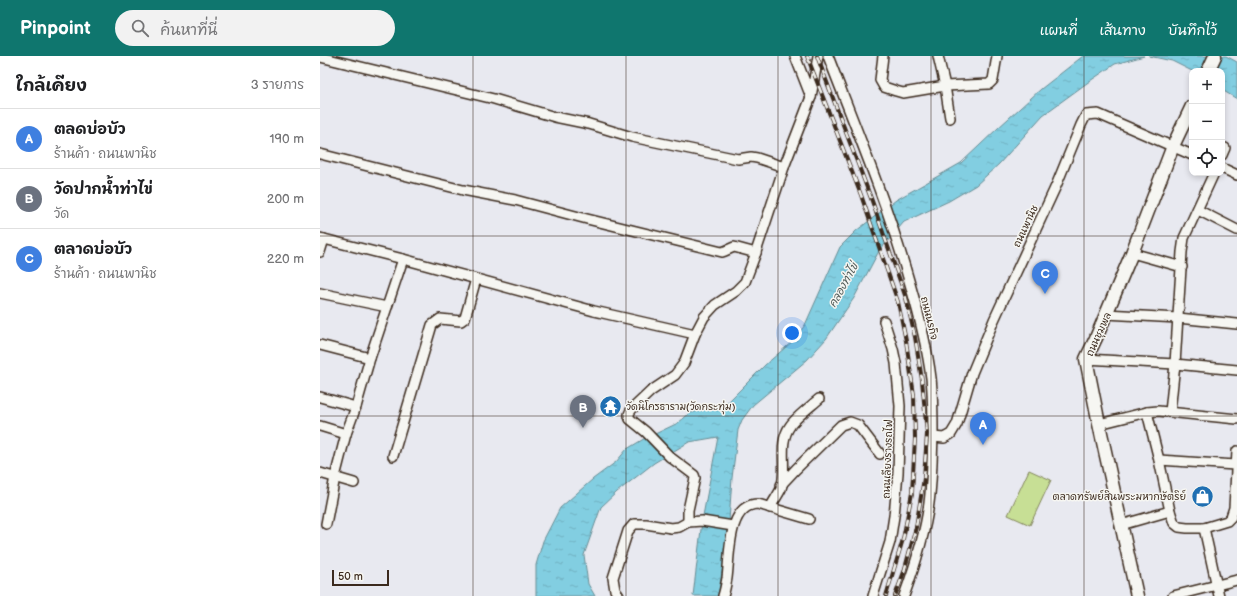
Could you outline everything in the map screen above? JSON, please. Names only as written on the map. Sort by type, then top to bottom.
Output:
[{"type":"main road","points":[[1209,68],[1215,56]]},
{"type":"main road","name":"ถนนชุมพล","points":[[1137,596],[1086,360],[1132,253],[1173,146],[1189,112]]},
{"type":"street","points":[[795,56],[811,97]]},
{"type":"street","points":[[688,522],[688,510],[695,478],[694,475],[670,457],[646,432],[630,419],[630,412],[651,391],[675,375],[684,363],[695,334],[704,317],[715,304],[736,291],[745,282],[784,167],[811,97],[818,56]]},
{"type":"street","name":"ถนนนรกิจ","points":[[828,56],[882,196],[903,260],[927,350],[931,380],[933,437],[929,503],[921,546],[904,596]]},
{"type":"street","points":[[883,56],[880,80],[884,87],[903,93],[945,86],[989,84],[993,80],[997,56]]},
{"type":"street","points":[[938,56],[950,118]]},
{"type":"street","points":[[320,57],[494,99],[632,137],[738,159],[751,157],[757,158],[784,167]]},
{"type":"street","name":"ถนนพานิช","points":[[933,437],[944,438],[952,434],[957,424],[972,373],[994,320],[1056,186],[1086,115],[1098,114],[1189,154]]},
{"type":"street","points":[[320,154],[463,190],[515,200],[722,252],[734,247],[756,253]]},
{"type":"street","points":[[1225,169],[1237,175]]},
{"type":"street","points":[[1170,412],[1184,238],[1213,176]]},
{"type":"street","points":[[1198,210],[1237,230]]},
{"type":"street","points":[[320,252],[322,238],[594,311],[695,334]]},
{"type":"street","points":[[1132,253],[1182,267]]},
{"type":"street","points":[[326,524],[335,477],[346,434],[403,259]]},
{"type":"street","points":[[393,456],[432,325],[435,321],[440,319],[457,322],[465,318],[476,279]]},
{"type":"street","points":[[320,293],[387,307]]},
{"type":"street","points":[[1106,314],[1178,318],[1237,324]]},
{"type":"street","name":"ถนนเลียงรางรถไฟ","points":[[872,596],[890,542],[898,473],[900,406],[896,362],[884,321]]},
{"type":"street","points":[[320,345],[370,358]]},
{"type":"street","points":[[1086,360],[1174,364],[1237,370]]},
{"type":"street","points":[[320,397],[356,407]]},
{"type":"street","points":[[770,508],[781,489],[784,472],[785,435],[790,425],[819,398]]},
{"type":"street","points":[[1099,424],[1147,412],[1170,412],[1237,419]]},
{"type":"street","points":[[1147,412],[1170,511],[1174,523],[1178,527],[1204,528],[1227,521],[1231,516],[1234,508],[1235,465],[1237,451]]},
{"type":"street","points":[[781,486],[796,468],[841,425],[850,422],[858,425],[880,454]]},
{"type":"street","points":[[320,426],[346,434]]},
{"type":"street","points":[[1159,460],[1235,465]]},
{"type":"street","points":[[320,473],[354,483]]},
{"type":"street","points":[[723,596],[727,577],[728,557],[733,526],[742,511],[752,504],[758,504],[809,519]]},
{"type":"street","points":[[1121,524],[1170,511]]},
{"type":"street","points":[[619,596],[615,590],[613,578],[628,531],[634,524],[646,524],[671,528],[679,527],[688,522],[702,521],[733,526]]},
{"type":"street","points":[[1204,528],[1219,596]]},
{"type":"street","points":[[1173,596],[1237,580]]},
{"type":"green space","points":[[1029,470],[1051,480],[1030,525],[1008,515]]},
{"type":"water","name":"คลองท่าไข่","points":[[1083,56],[1144,56],[1115,64],[1043,115],[999,164],[976,185],[949,201],[904,222],[879,251],[854,298],[826,339],[807,360],[753,405],[742,420],[738,430],[732,478],[728,536],[718,596],[693,596],[702,521],[718,437],[689,442],[654,463],[617,492],[601,507],[584,555],[588,584],[595,596],[536,596],[536,565],[543,541],[560,508],[593,479],[616,462],[627,449],[647,437],[678,423],[690,413],[726,404],[765,365],[793,341],[805,325],[840,247],[856,231],[896,200],[961,163],[1041,89]]},
{"type":"water","points":[[1149,56],[1226,56],[1237,62],[1237,99],[1225,92],[1225,68],[1189,68],[1189,70],[1172,61]]},
{"type":"railway","points":[[807,56],[861,195],[898,302],[906,341],[914,395],[915,438],[912,493],[903,539],[886,596]]},
{"type":"railway","points":[[817,56],[872,201],[906,298],[915,337],[922,380],[927,434],[924,478],[916,527],[904,572],[895,596]]},
{"type":"place","name":"ตลาดบ่อบัว","points":[[1045,294]]},
{"type":"place","name":"วัดนิโครธาราม(วัดกระทุ่ม)","points":[[610,406]]},
{"type":"place","name":"วัดปากน้ำท่าไข่","points":[[583,428]]},
{"type":"place","name":"ตลดบ่อบัว","points":[[983,445]]},
{"type":"place","name":"ตลาดทรัพย์สินพระมหากษัตริย์","points":[[1202,496]]}]
